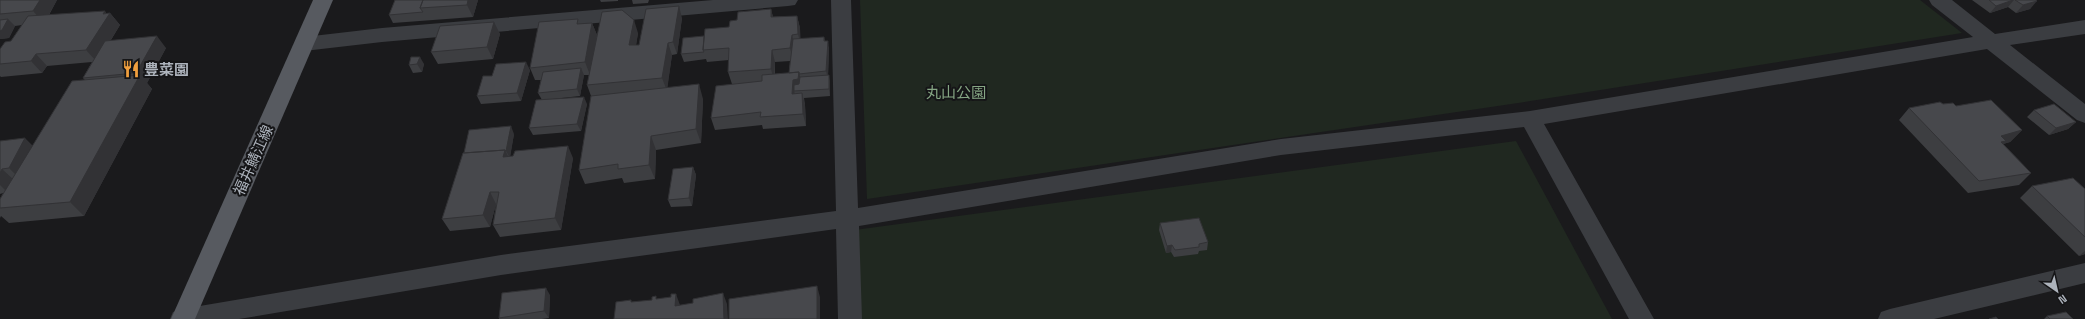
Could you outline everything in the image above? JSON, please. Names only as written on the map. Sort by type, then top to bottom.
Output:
[{"type":"main road","name":"福井鯖江線","points":[[183,319],[323,0]]},
{"type":"street","points":[[304,44],[382,35],[788,0]]},
{"type":"street","points":[[841,0],[850,319]]},
{"type":"street","points":[[1939,0],[2085,115]]},
{"type":"street","points":[[183,319],[299,298],[501,265],[846,219],[1281,147],[1530,119],[1991,41],[2085,28]]},
{"type":"street","points":[[1530,119],[1642,319]]},
{"type":"street","points":[[1890,319],[2085,273]]},
{"type":"green space","name":"丸山公園","points":[[860,0],[1920,0],[1962,33],[1518,103],[867,199]]},
{"type":"green space","points":[[1516,141],[1612,319],[849,319],[847,231]]},
{"type":"building","points":[[0,0],[40,0],[33,11],[0,14]]},
{"type":"building","points":[[395,0],[423,0],[420,8],[423,12],[389,15]]},
{"type":"building","points":[[423,0],[468,0],[467,5],[420,8]]},
{"type":"building","points":[[1989,0],[2013,0],[1996,6]]},
{"type":"building","points":[[2015,0],[2036,0],[2037,1],[2023,5]]},
{"type":"building","points":[[679,6],[673,42],[668,43],[662,78],[587,85],[602,12],[622,10],[634,20],[629,45],[639,45],[646,9]]},
{"type":"building","points":[[771,9],[771,17],[797,16],[798,34],[792,35],[790,48],[772,50],[771,69],[728,72],[729,48],[703,50],[705,29],[729,27],[730,21],[737,20],[738,12]]},
{"type":"building","points":[[105,11],[103,14],[110,13],[86,50],[36,54],[31,61],[0,64],[0,49],[5,42],[11,41],[28,16]]},
{"type":"building","points":[[8,19],[2,30],[0,31],[0,20]]},
{"type":"building","points":[[578,19],[577,24],[592,23],[585,62],[530,68],[539,22]]},
{"type":"building","points":[[494,22],[487,47],[431,52],[440,26]]},
{"type":"building","points":[[157,36],[136,73],[83,78],[105,41]]},
{"type":"building","points":[[704,36],[704,52],[681,54],[683,38]]},
{"type":"building","points":[[824,37],[824,41],[828,41],[826,71],[799,74],[799,72],[789,73],[793,39]]},
{"type":"building","points":[[411,57],[420,57],[417,64],[409,65]]},
{"type":"building","points":[[526,62],[517,93],[477,96],[483,76],[492,76],[496,64]]},
{"type":"building","points":[[581,68],[577,89],[538,93],[543,72]]},
{"type":"building","points":[[799,72],[798,79],[793,80],[792,94],[802,93],[803,114],[760,117],[761,112],[711,118],[716,86],[762,81],[762,75]]},
{"type":"building","points":[[140,75],[70,202],[0,208],[0,199],[72,81]]},
{"type":"building","points":[[829,75],[829,89],[794,91],[794,85],[799,84],[800,77]]},
{"type":"building","points":[[699,84],[696,129],[651,136],[649,165],[618,169],[618,164],[579,170],[591,96]]},
{"type":"building","points":[[584,97],[577,124],[529,128],[536,100]]},
{"type":"building","points":[[1991,100],[2022,130],[2001,136],[2006,141],[2001,142],[2031,173],[1979,181],[1909,108],[1940,102],[1943,104],[1953,103],[1956,106]]},
{"type":"building","points":[[2054,104],[2076,122],[2056,128],[2034,110]]},
{"type":"building","points":[[511,126],[506,151],[464,153],[469,130]]},
{"type":"building","points":[[25,138],[9,168],[2,169],[0,173],[0,141]]},
{"type":"building","points":[[568,146],[555,218],[493,225],[499,192],[490,192],[483,215],[442,219],[463,153],[505,150],[503,157],[513,156],[515,151]]},
{"type":"building","points":[[693,167],[689,198],[668,200],[673,169]]},
{"type":"building","points":[[2073,178],[2085,189],[2085,237],[2032,186]]},
{"type":"building","points":[[1199,218],[1208,242],[1199,244],[1199,247],[1175,250],[1172,245],[1167,246],[1160,223]]},
{"type":"building","points":[[817,286],[817,319],[729,319],[729,299]]},
{"type":"building","points":[[546,288],[544,311],[499,318],[502,293]]},
{"type":"building","points":[[723,293],[724,319],[614,319],[616,302],[652,300],[652,297],[656,296],[656,299],[671,297],[671,294],[676,294],[675,306],[693,303],[693,299]]},
{"type":"building","points":[[2066,312],[2073,319],[2050,319],[2047,316]]},
{"type":"place","name":"豊菜園","points":[[131,69]]}]
